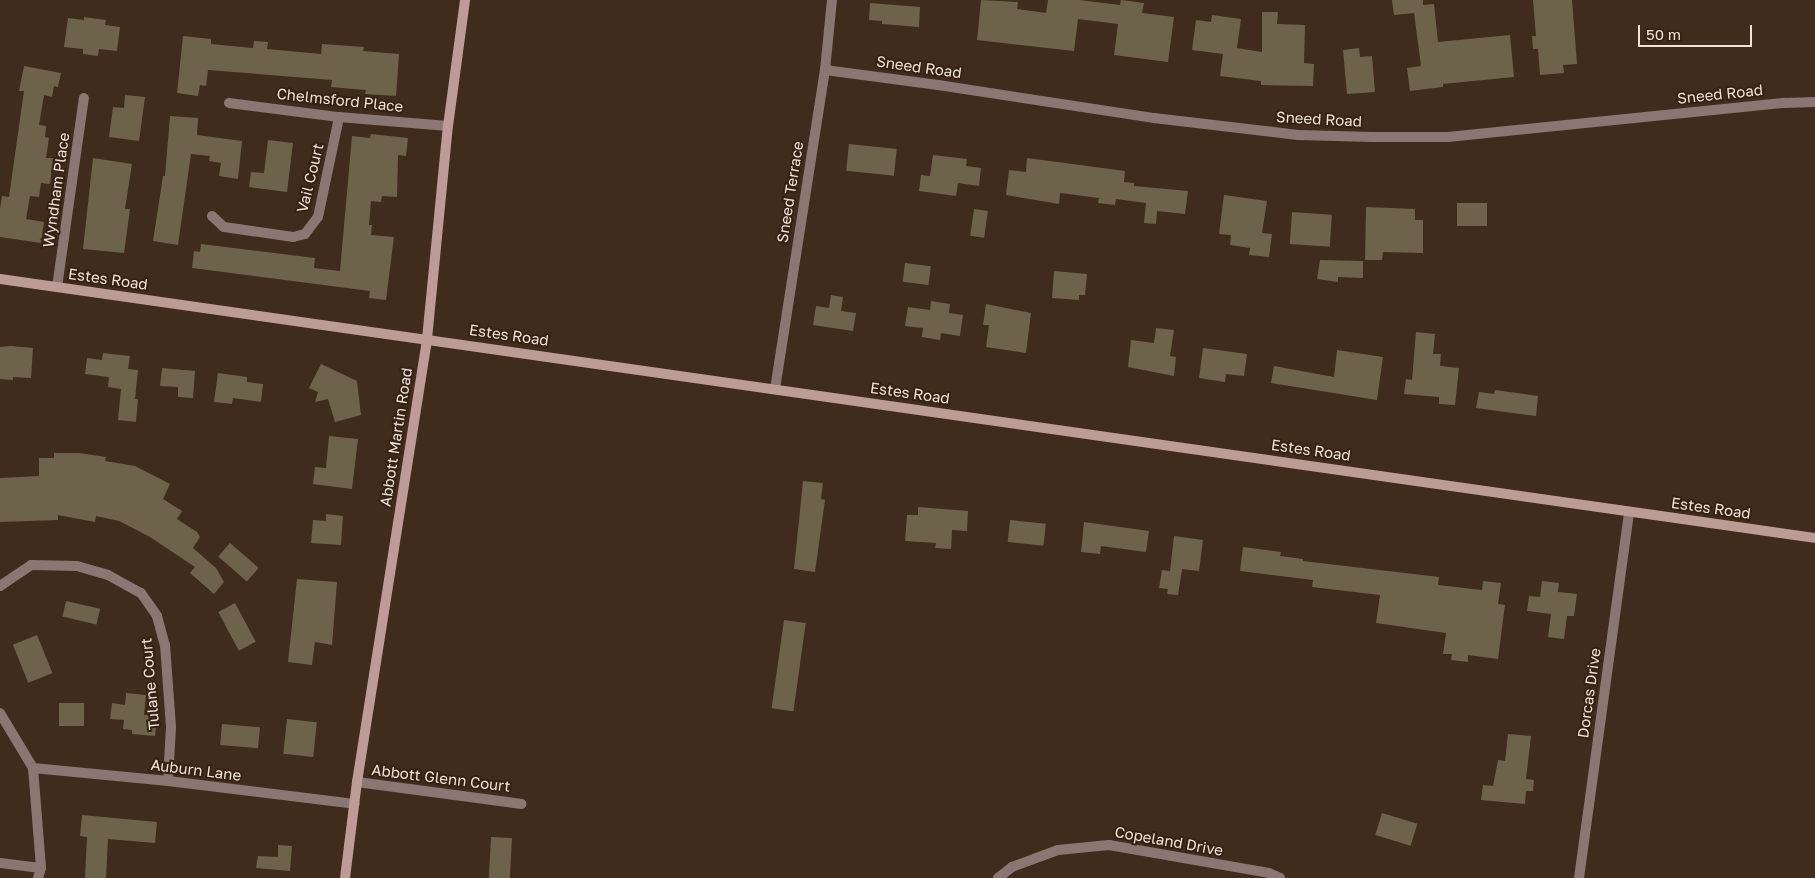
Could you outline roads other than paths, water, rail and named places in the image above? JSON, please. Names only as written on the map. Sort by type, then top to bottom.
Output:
[{"type":"main road","name":"Abbott Martin Road","points":[[345,878],[357,782],[427,339],[448,126],[465,0]]},
{"type":"main road","name":"Estes Road","points":[[0,278],[1815,538]]},
{"type":"street","name":"Sneed Terrace","points":[[775,389],[825,70],[832,0]]},
{"type":"street","name":"Sneed Road","points":[[825,70],[1154,118],[1298,135],[1448,137],[1784,103],[1815,102]]},
{"type":"street","name":"Wyndham Place","points":[[57,287],[84,98]]},
{"type":"street","name":"Chelmsford Place","points":[[229,103],[339,117],[448,126]]},
{"type":"street","name":"Vail Court","points":[[212,216],[224,227],[293,237],[305,234],[318,217],[339,117]]},
{"type":"street","name":"Dorcas Drive","points":[[1578,878],[1630,512]]},
{"type":"street","name":"Tulane Court","points":[[0,586],[31,564],[77,566],[108,575],[141,592],[157,616],[165,645],[171,727],[168,781]]},
{"type":"street","points":[[0,713],[33,768],[40,873],[0,863]]},
{"type":"street","name":"Auburn Lane","points":[[33,768],[168,781],[355,804]]},
{"type":"street","name":"Abbott Glenn Court","points":[[357,782],[522,804]]},
{"type":"street","name":"Copeland Drive","points":[[998,878],[1012,866],[1058,850],[1109,845],[1269,873],[1280,878]]}]
